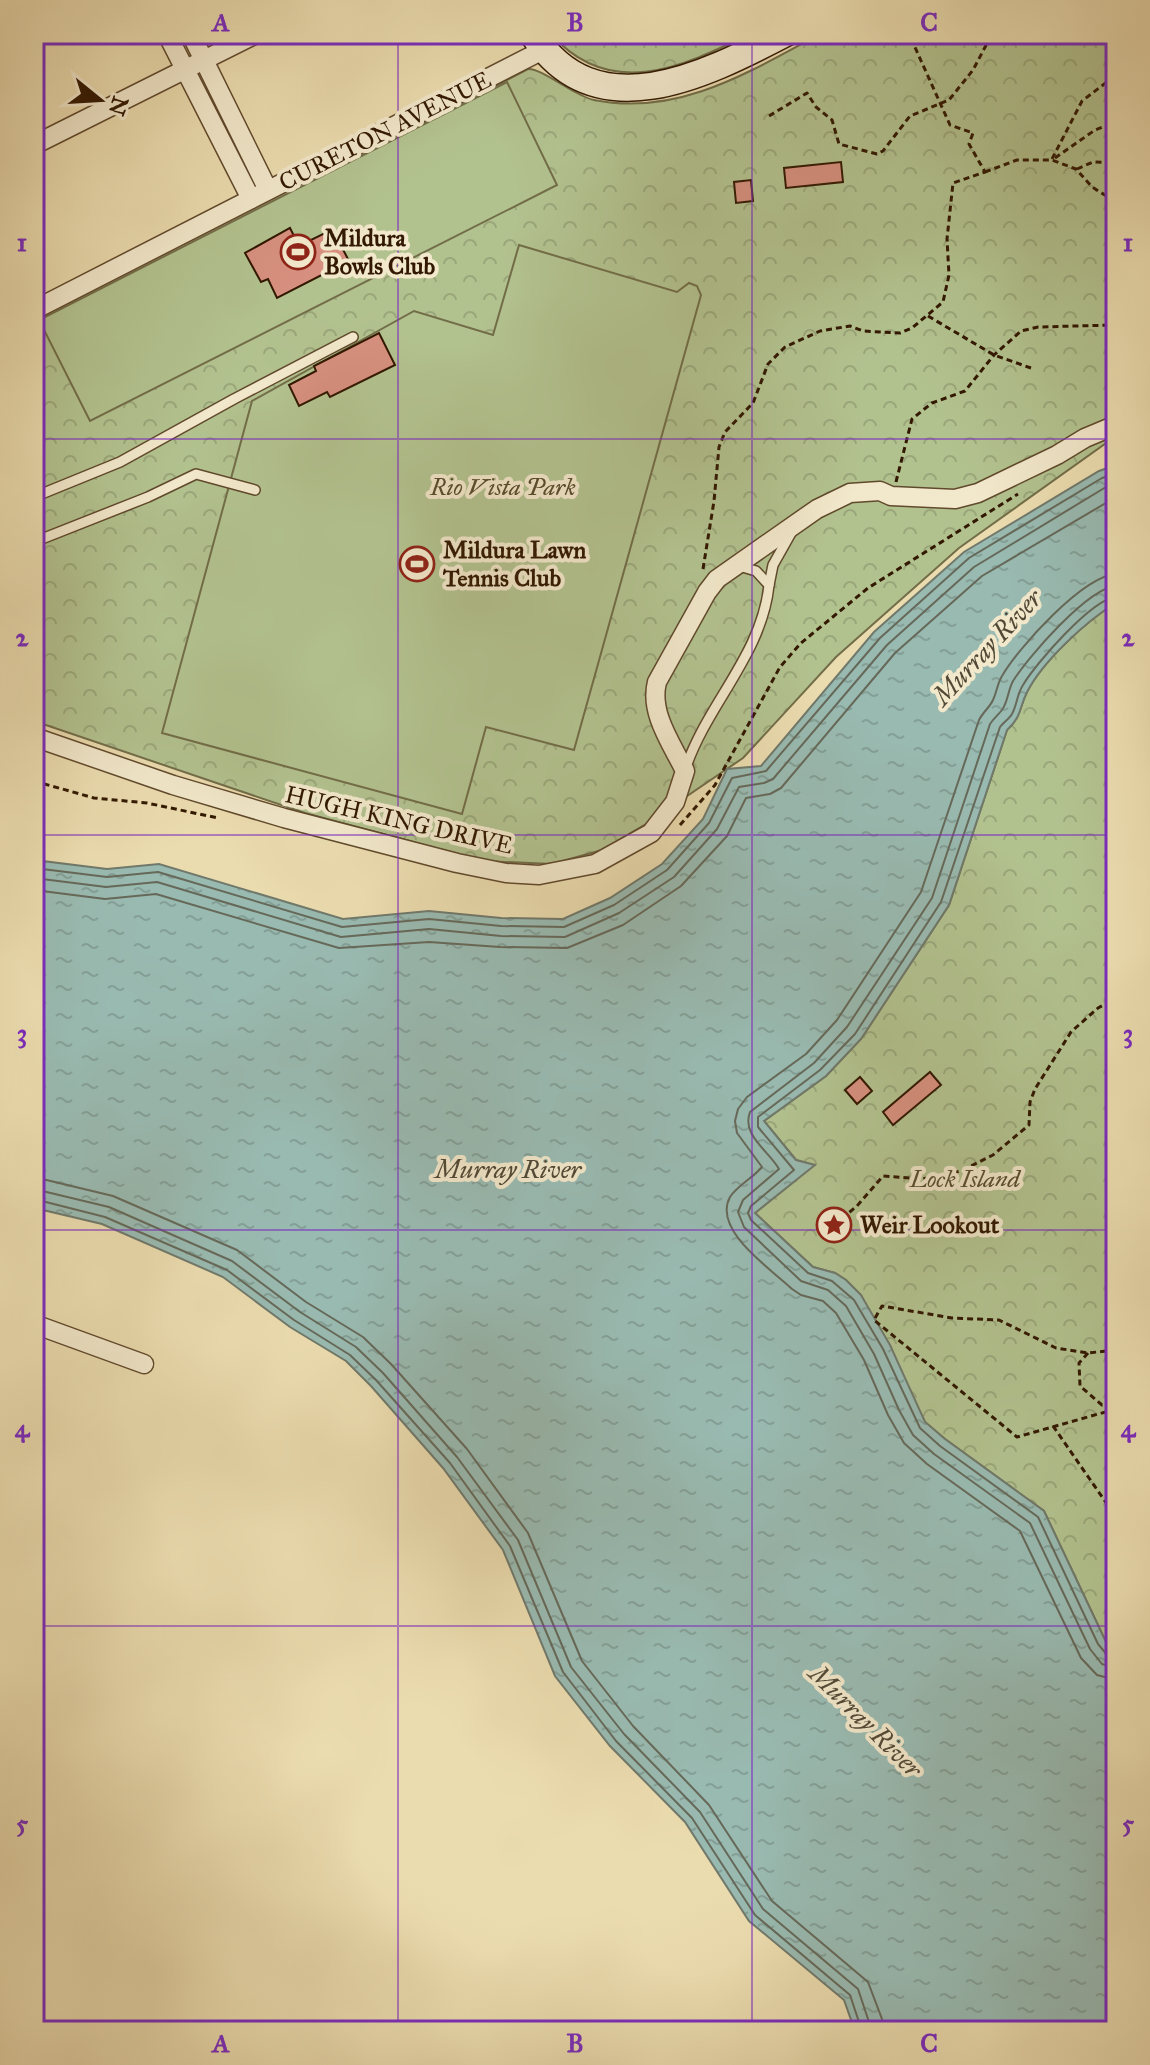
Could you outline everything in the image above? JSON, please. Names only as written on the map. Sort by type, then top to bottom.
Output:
[{"type":"street","points":[[34,145],[256,34]]},
{"type":"street","name":"CURETON AVENUE","points":[[34,310],[268,190],[538,42],[558,65],[573,75],[605,87],[623,89],[679,80],[719,67],[784,34]]},
{"type":"street","points":[[191,35],[268,190]]},
{"type":"street","points":[[170,40],[251,199]]},
{"type":"street","points":[[685,771],[655,709],[654,694],[657,682],[717,579],[817,509],[850,493],[880,491],[891,496],[955,499],[978,493],[1116,425]]},
{"type":"street","name":"HUGH KING DRIVE","points":[[34,737],[173,785],[284,818],[457,863],[506,873],[539,875],[595,864],[651,833],[675,802],[685,771]]},
{"type":"street","points":[[34,1324],[144,1364]]},
{"type":"lane","points":[[170,40],[191,35]]},
{"type":"lane","points":[[229,156],[247,147]]},
{"type":"lane","points":[[34,497],[120,462],[353,337]]},
{"type":"lane","points":[[34,542],[148,497],[196,474],[255,490]]},
{"type":"lane","points":[[685,771],[696,743],[755,640],[762,624],[776,557],[795,527]]},
{"type":"lane","points":[[736,565],[756,571],[769,585]]},
{"type":"path","points":[[909,34],[950,125],[973,133],[969,144],[985,172]]},
{"type":"path","points":[[769,116],[807,93],[816,107],[832,120],[839,144],[877,154],[883,151],[910,116],[949,100],[973,70],[992,34]]},
{"type":"path","points":[[1052,160],[1082,101],[1116,75]]},
{"type":"path","points":[[1052,160],[1095,130],[1116,122]]},
{"type":"path","points":[[707,592],[702,570],[714,501],[719,447],[725,432],[753,403],[768,364],[785,347],[820,331],[850,326],[863,331],[900,333],[928,316],[943,302],[949,275],[948,227],[953,183],[1017,160],[1052,160],[1076,169],[1092,187],[1116,202]]},
{"type":"path","points":[[1076,169],[1093,162],[1116,163]]},
{"type":"path","points":[[928,316],[994,355],[1031,368]]},
{"type":"path","points":[[891,496],[912,419],[932,403],[965,391],[994,355],[1021,331],[1038,327],[1116,325]]},
{"type":"path","points":[[676,829],[715,785],[780,667],[801,643],[868,588],[979,521],[1001,503],[1025,491]]},
{"type":"path","points":[[34,781],[94,798],[147,803],[230,819]]},
{"type":"path","points":[[834,1225],[857,1206],[883,1176],[922,1179],[961,1171],[993,1155],[1023,1132],[1029,1125],[1030,1102],[1035,1089],[1071,1032],[1098,1008],[1116,998]]},
{"type":"path","points":[[1116,1350],[1088,1353],[1056,1348],[999,1320],[952,1318],[882,1306],[874,1320],[1017,1437],[1116,1409]]},
{"type":"path","points":[[1088,1353],[1079,1363],[1080,1386],[1102,1405],[1116,1401]]},
{"type":"path","points":[[1053,1426],[1116,1517]]},
{"type":"green space","points":[[551,34],[750,34],[673,66],[647,72],[622,72],[597,67],[574,55]]},
{"type":"green space","name":"Rio Vista Park","points":[[820,34],[1116,34],[1116,436],[959,548],[836,657],[743,758],[602,850],[552,864],[484,861],[305,813],[34,721],[34,327],[528,69],[594,100],[625,104],[655,102],[712,88]]},
{"type":"green space","name":"Mildura Bowls Club","points":[[507,82],[557,185],[90,421],[39,320]]},
{"type":"green space","name":"Mildura Lawn Tennis Club","points":[[519,245],[677,292],[689,283],[697,286],[701,295],[574,750],[486,727],[462,814],[162,733],[252,401],[414,311],[493,335]]},
{"type":"green space","name":"Lock Island","points":[[1116,603],[1116,1654],[1105,1640],[1044,1511],[925,1422],[861,1295],[835,1273],[813,1267],[755,1213],[814,1165],[796,1160],[764,1121],[826,1076],[861,1039],[949,905],[1007,730],[1018,716],[1034,680],[1067,642]]},
{"type":"water","name":"Murray River","points":[[1116,465],[1116,603],[1066,643],[1034,680],[1018,716],[1007,730],[949,905],[861,1039],[826,1076],[764,1121],[796,1160],[815,1165],[755,1213],[813,1267],[835,1273],[861,1295],[890,1345],[925,1422],[1044,1511],[1105,1640],[1116,1654],[1116,2031],[855,2031],[844,2000],[749,1921],[685,1822],[610,1746],[555,1676],[503,1550],[443,1468],[371,1386],[346,1361],[290,1327],[223,1277],[102,1224],[34,1205],[34,860],[107,869],[159,864],[343,919],[429,911],[501,918],[563,919],[610,898],[662,864],[703,819],[727,769],[761,766],[874,632],[964,552],[1099,471]]},
{"type":"building","points":[[841,162],[843,182],[786,188],[784,168]]},
{"type":"building","points":[[751,180],[753,201],[736,203],[734,182]]},
{"type":"building","points":[[290,228],[299,246],[329,231],[333,240],[337,238],[349,261],[277,298],[268,279],[261,282],[245,253]]},
{"type":"building","points":[[379,333],[395,365],[330,397],[327,392],[299,406],[289,385],[316,371],[314,366]]},
{"type":"building","points":[[930,1072],[941,1085],[893,1125],[883,1112]]},
{"type":"building","points":[[860,1077],[872,1091],[857,1104],[845,1090]]},
{"type":"place","name":"Mildura Bowls Club","points":[[298,252]]},
{"type":"place","name":"Mildura Lawn Tennis Club","points":[[417,564]]},
{"type":"place","name":"Weir Lookout","points":[[834,1225]]}]
